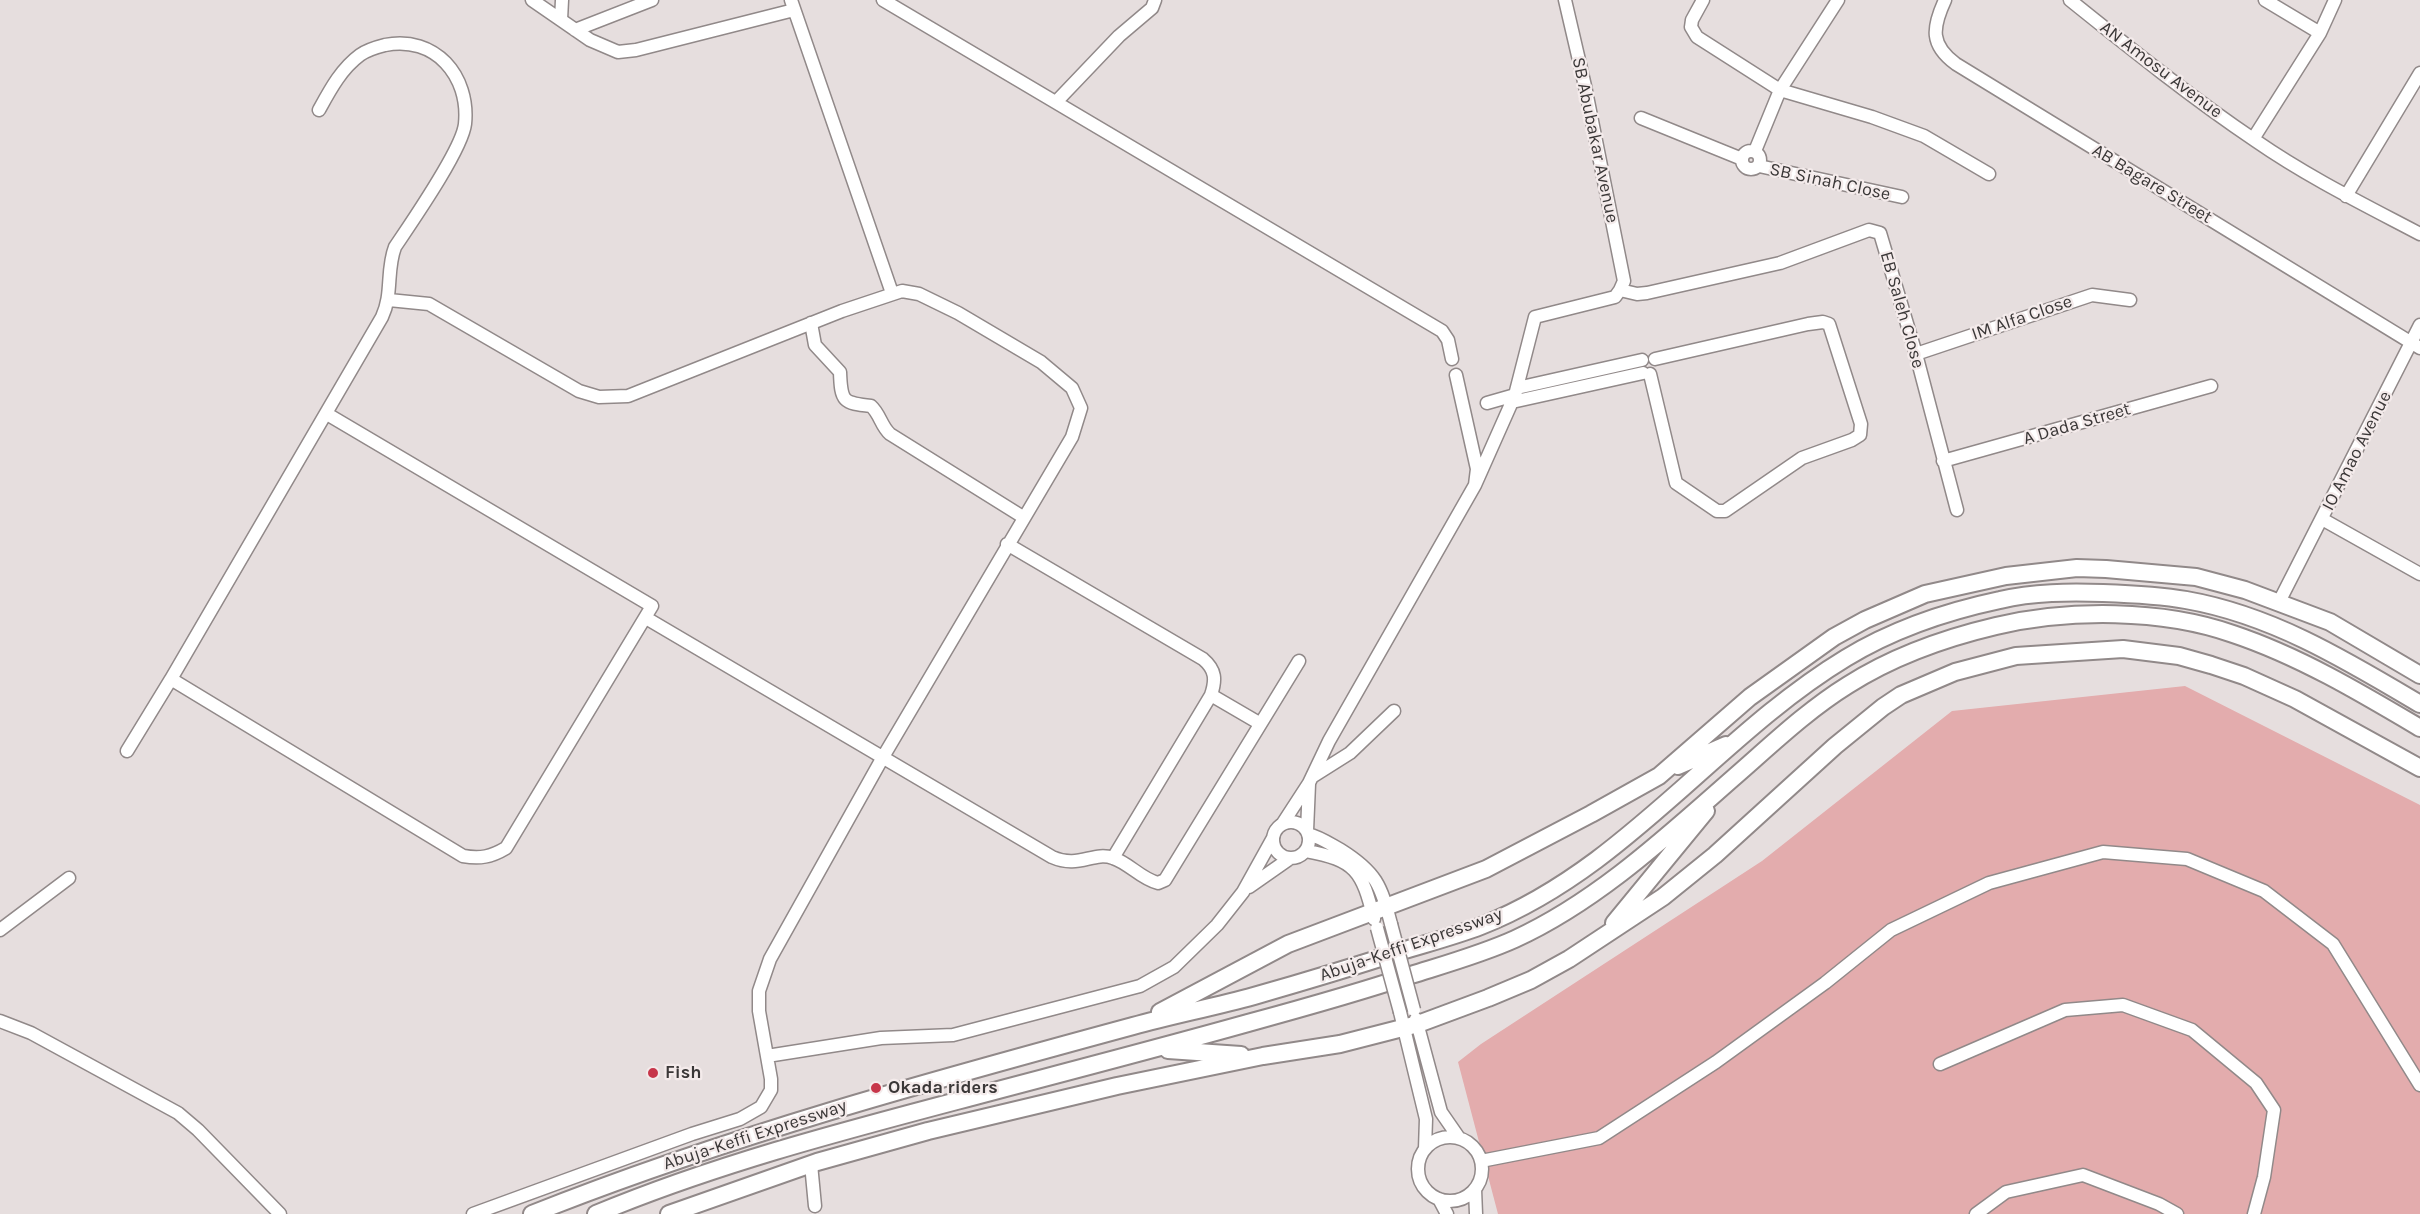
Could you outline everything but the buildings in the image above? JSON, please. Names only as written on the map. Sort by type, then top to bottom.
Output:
[{"type":"highway","points":[[1659,776],[1750,697],[1791,665],[1865,620],[1925,594],[2036,572],[2106,569],[2196,577],[2229,585],[2280,602],[2349,632],[2420,675]]},
{"type":"highway","name":"Abuja-Keffi Expressway","points":[[532,1214],[677,1160],[790,1122],[1134,1026],[1250,998],[1481,926],[1519,908],[1589,864],[1652,817],[1741,738],[1817,678],[1848,657],[1895,633],[2001,599],[2042,594],[2142,594],[2184,599],[2227,609],[2274,626],[2334,654],[2420,704]]},
{"type":"highway","name":"Abuja-Keffi Expressway","points":[[596,1214],[668,1187],[798,1144],[1358,993],[1517,938],[1571,908],[1621,872],[1786,732],[1846,685],[1886,664],[1939,642],[1998,625],[2049,618],[2112,615],[2156,617],[2230,632],[2278,651],[2371,699],[2420,729]]},
{"type":"highway","points":[[669,1214],[811,1164],[928,1131],[1118,1086],[1263,1056],[1340,1044],[1531,980],[1664,897],[1715,855],[1835,746],[1882,707],[1902,695],[1954,672],[2016,656],[2122,649],[2179,656],[2244,676],[2295,699],[2420,768]]},
{"type":"highway","points":[[2371,699],[2420,742]]},
{"type":"highway","points":[[1134,1026],[1288,944],[1486,869],[1659,776],[1741,738]]},
{"type":"highway","points":[[1604,935],[1735,776]]},
{"type":"highway","points":[[1154,1049],[1263,1056]]},
{"type":"street","points":[[532,0],[590,40],[618,52],[636,50],[792,5],[892,293]]},
{"type":"street","points":[[561,20],[562,0]]},
{"type":"street","points":[[575,30],[652,0]]},
{"type":"street","points":[[883,0],[1442,331],[1448,340],[1452,359]]},
{"type":"street","points":[[1057,101],[1119,36],[1152,8],[1155,0]]},
{"type":"street","name":"SB Abubakar Avenue","points":[[1565,0],[1585,86],[1622,286]]},
{"type":"street","points":[[1704,0],[1692,20],[1691,27],[1697,37],[1780,90],[1872,117],[1924,136],[1989,174]]},
{"type":"street","points":[[1755,151],[1780,90],[1838,0]]},
{"type":"street","name":"AB Bagare Street","points":[[1945,0],[1936,19],[1935,36],[1942,54],[2415,346]]},
{"type":"street","name":"AN Amosu Avenue","points":[[2070,0],[2151,66],[2253,139],[2346,196],[2420,234]]},
{"type":"street","points":[[2265,0],[2320,33]]},
{"type":"street","points":[[2253,139],[2320,33],[2336,0]]},
{"type":"street","points":[[127,751],[382,317],[389,300],[390,260],[394,247],[449,159],[465,126],[459,83],[453,72],[434,53],[413,43],[395,43],[361,54],[337,79],[319,110]]},
{"type":"street","points":[[2346,196],[2420,73]]},
{"type":"street","points":[[1641,118],[1742,159]]},
{"type":"street","points":[[1755,151],[1761,158],[1759,166],[1752,170],[1744,167],[1742,159],[1747,152],[1755,151]]},
{"type":"street","name":"SB Sinah Close","points":[[1759,166],[1902,197]]},
{"type":"street","name":"EB Saleh Close","points":[[1622,286],[1637,294],[1647,293],[1751,270],[1808,253],[1869,230],[1880,233],[1916,354],[1957,510]]},
{"type":"street","points":[[767,1056],[881,1038],[953,1035],[1140,986],[1163,974],[1186,957],[1217,925],[1243,892],[1276,830],[1283,823],[1310,780],[1329,741],[1475,485],[1515,395],[1535,317],[1615,297],[1622,286]]},
{"type":"street","points":[[389,300],[429,304],[579,391],[599,397],[615,398],[628,396],[670,381],[811,324],[902,291],[919,294],[1041,362],[1072,388],[1079,401],[1080,415],[1072,436],[883,757],[776,947],[764,973],[759,991],[759,1011],[771,1090],[761,1107],[749,1115],[473,1214]]},
{"type":"street","name":"IM Alfa Close","points":[[1916,354],[2092,295],[2130,300]]},
{"type":"street","points":[[1487,403],[1537,389],[1645,369],[1657,366],[1655,359],[1823,322],[1830,324],[1861,423],[1860,435],[1802,459],[1725,511],[1717,511],[1676,483],[1645,369]]},
{"type":"street","points":[[811,324],[815,345],[840,372],[841,392],[850,404],[871,406],[890,435],[1023,517]]},
{"type":"street","name":"IO Amao Avenue","points":[[2280,602],[2360,442],[2415,346],[2420,325]]},
{"type":"street","points":[[1456,375],[1478,469],[1475,485]]},
{"type":"street","name":"A Dada Street","points":[[1943,461],[2211,387]]},
{"type":"street","points":[[171,679],[463,856],[485,858],[506,848],[646,618],[652,606],[327,414]]},
{"type":"street","points":[[2322,519],[2420,574]]},
{"type":"street","points":[[1007,544],[1203,659],[1210,665],[1215,676],[1211,695],[1113,858]]},
{"type":"street","points":[[646,618],[1052,857],[1070,862],[1093,858],[1113,858],[1150,881],[1158,883],[1166,880],[1259,723],[1299,661]]},
{"type":"street","points":[[1211,695],[1259,723]]},
{"type":"street","points":[[1310,780],[1350,753],[1394,711]]},
{"type":"street","points":[[1243,892],[1289,859],[1298,857],[1306,851],[1309,839],[1307,832],[1310,780]]},
{"type":"street","points":[[1283,823],[1299,824],[1307,832],[1364,865],[1377,883],[1379,909],[1377,928],[1442,1112],[1459,1138],[1473,1146],[1481,1161],[1480,1180],[1475,1189],[1460,1200],[1440,1199]]},
{"type":"street","points":[[1272,838],[1276,852],[1289,859]]},
{"type":"street","points":[[1306,851],[1330,856],[1357,872],[1390,924],[1426,1119],[1425,1149],[1418,1168],[1419,1178],[1424,1187],[1440,1199],[1448,1214]]},
{"type":"street","points":[[1481,1161],[1599,1138],[1716,1062],[1825,983],[1891,930],[1989,883],[2103,852],[2187,859],[2264,891],[2333,944],[2420,1085]]},
{"type":"street","points":[[0,930],[69,878]]},
{"type":"street","points":[[1940,1064],[2065,1010],[2123,1005],[2192,1030],[2256,1083],[2274,1110],[2264,1177],[2254,1214]]},
{"type":"street","points":[[0,1022],[31,1032],[178,1113],[198,1130],[280,1214]]},
{"type":"street","points":[[1425,1149],[1440,1138],[1459,1138]]},
{"type":"street","points":[[811,1164],[815,1206]]},
{"type":"street","points":[[1976,1214],[2006,1192],[2083,1174],[2159,1204],[2177,1214]]},
{"type":"street","points":[[1475,1189],[1476,1214]]},
{"type":"shaded area","points":[[2185,686],[2420,805],[2420,1214],[1498,1214],[1458,1062],[1481,1044],[1762,861],[1952,711]]},
{"type":"place","name":"Fish","points":[[653,1073]]},
{"type":"place","name":"Okada riders","points":[[876,1088]]}]
